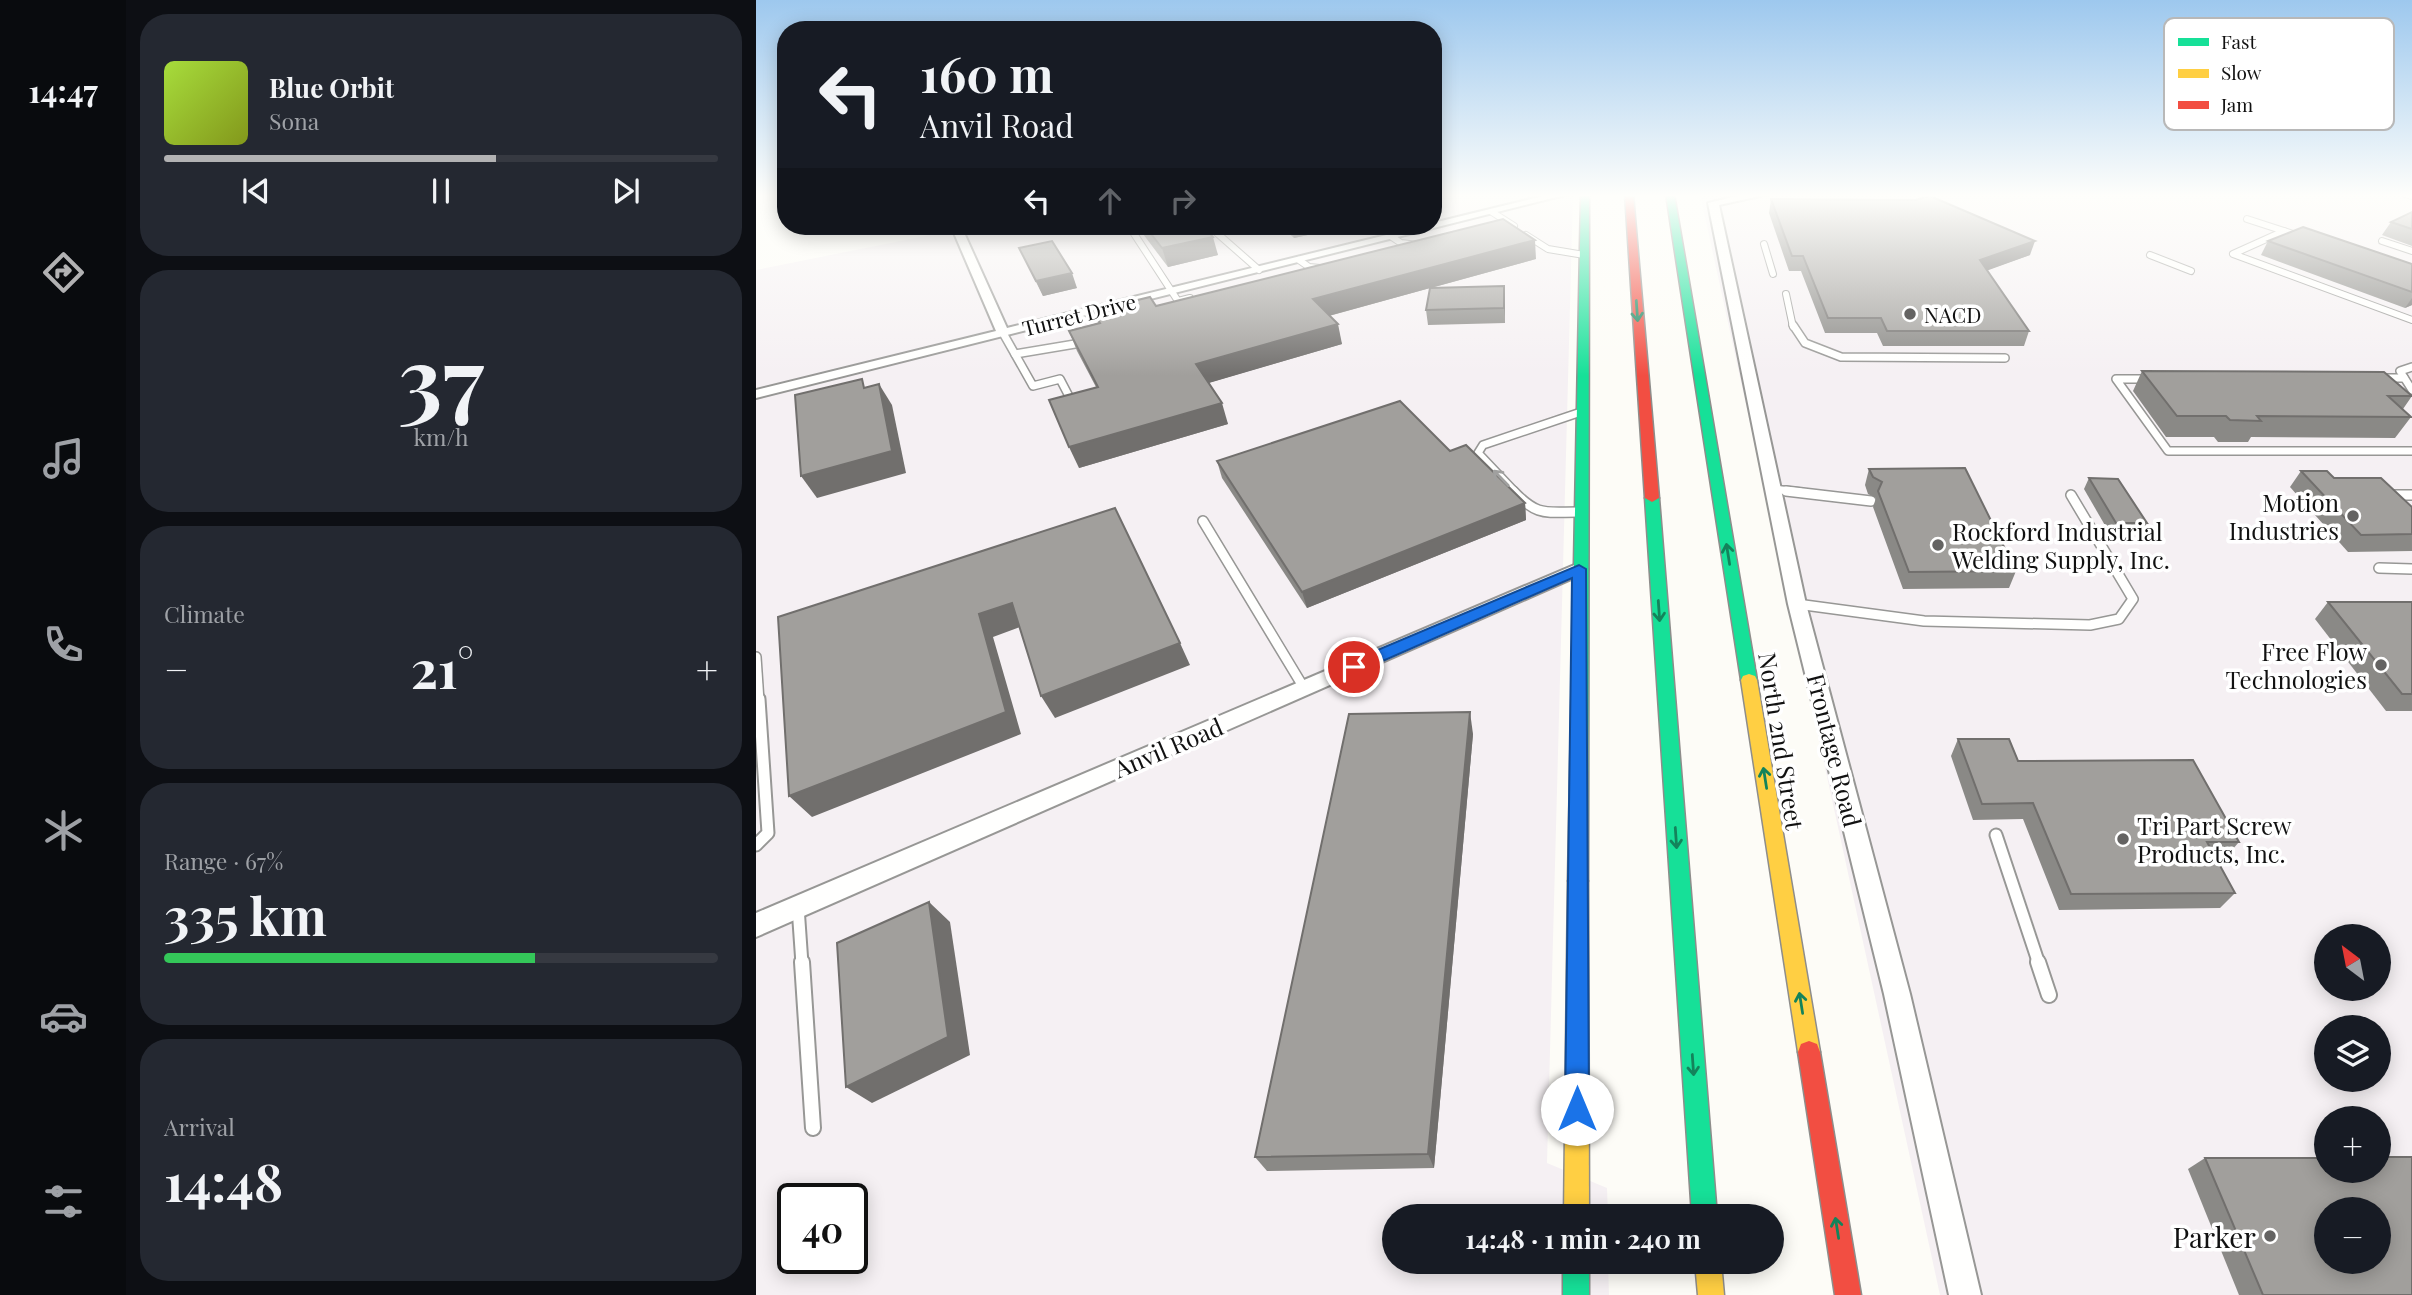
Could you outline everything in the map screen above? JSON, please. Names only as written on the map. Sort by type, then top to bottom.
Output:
[{"type":"main road","points":[[1633,254],[1704,1204]]},
{"type":"main road","name":"North 2nd Street","points":[[1680,254],[1848,1295]]},
{"type":"main road","points":[[1576,1204],[1579,569],[1584,255]]},
{"type":"main road","points":[[1576,1274],[1576,1295]]},
{"type":"main road","points":[[1709,1274],[1711,1295]]},
{"type":"street","points":[[968,254],[1003,333]]},
{"type":"street","name":"Turret Drive","points":[[756,394],[1259,270],[1303,266],[1350,254]]},
{"type":"street","name":"Frontage Road","points":[[1723,254],[1797,604],[1897,994],[1965,1295]]},
{"type":"street","name":"Anvil Road","points":[[756,925],[1579,569]]},
{"type":"lane","points":[[1149,254],[1178,301],[1202,295]]},
{"type":"lane","points":[[1241,254],[1259,270]]},
{"type":"lane","points":[[1767,254],[1773,274]]},
{"type":"lane","points":[[2234,254],[2412,320]]},
{"type":"lane","points":[[2150,255],[2191,271]]},
{"type":"lane","points":[[1303,266],[1333,270]]},
{"type":"lane","points":[[1786,294],[1792,331],[1811,348],[1826,353],[1840,357],[2005,358]]},
{"type":"lane","points":[[1003,333],[1033,386],[1060,379],[1072,402]]},
{"type":"lane","points":[[1015,354],[1081,343]]},
{"type":"lane","points":[[2412,367],[2400,371],[2412,390]]},
{"type":"lane","points":[[2377,378],[2404,378]]},
{"type":"lane","points":[[2157,379],[2116,379],[2168,451],[2412,452]]},
{"type":"lane","points":[[1580,512],[1543,512],[1530,508],[1478,453],[1483,444],[1581,412]]},
{"type":"lane","points":[[1774,489],[1871,501]]},
{"type":"lane","points":[[1797,604],[1924,621],[2090,625],[2119,619],[2133,598],[2071,495]]},
{"type":"lane","points":[[2388,495],[2412,495]]},
{"type":"lane","points":[[1203,521],[1304,688]]},
{"type":"lane","points":[[2379,568],[2412,569]]},
{"type":"lane","points":[[756,657],[768,833],[756,845]]},
{"type":"lane","points":[[1996,835],[2049,995]]},
{"type":"lane","points":[[798,906],[813,1128]]},
{"type":"shaded area","points":[[833,254],[1571,254],[1547,1163],[1607,1188],[1608,1204],[1382,1204],[1382,1274],[1608,1274],[1609,1295],[756,1295],[756,270]]},
{"type":"shaded area","points":[[1713,254],[2412,254],[2412,1295],[1940,1295]]},
{"type":"building","points":[[1022,254],[1060,254],[1072,273],[1036,281]]},
{"type":"building","points":[[1362,254],[1481,254],[1313,299],[1338,324],[1196,364],[1222,403],[1069,447],[1049,400],[1098,387],[1069,331],[1100,323],[1093,311],[1150,297],[1156,306]]},
{"type":"building","points":[[1996,254],[1980,260],[2029,331],[1887,331],[1881,318],[1828,318],[1803,256],[1792,256]]},
{"type":"building","points":[[2306,254],[2384,254],[2412,264],[2412,292]]},
{"type":"building","points":[[1504,286],[1504,308],[1426,310],[1430,288]]},
{"type":"building","points":[[2142,371],[2384,372],[2412,396],[2388,396],[2411,417],[2257,416],[2261,421],[2230,420],[2226,416],[2177,416]]},
{"type":"building","points":[[862,379],[864,388],[879,384],[892,451],[801,476],[795,395]]},
{"type":"building","points":[[1400,401],[1450,451],[1466,445],[1525,503],[1302,592],[1217,461]]},
{"type":"building","name":"Rockford Industrial Welding Supply, Inc.","points":[[1965,468],[2016,571],[1909,572],[1878,491],[1882,482],[1873,477],[1869,469]]},
{"type":"building","points":[[2301,471],[2327,471],[2334,478],[2381,478],[2412,507],[2412,534],[2361,535]]},
{"type":"building","points":[[2089,478],[2118,479],[2147,523],[2116,523]]},
{"type":"building","points":[[1115,508],[1180,643],[1041,696],[1012,603],[979,614],[1006,712],[789,796],[778,617]]},
{"type":"building","points":[[2328,602],[2412,602],[2412,694],[2402,694]]},
{"type":"building","points":[[1470,712],[1428,1154],[1255,1157],[1349,714]]},
{"type":"building","name":"Tri Part Screw Products, Inc.","points":[[1958,739],[2009,739],[2018,761],[2193,760],[2239,842],[2207,842],[2235,893],[2071,894],[2033,803],[1982,804]]},
{"type":"building","points":[[929,902],[948,1037],[846,1087],[837,943]]},
{"type":"building","name":"Parker","points":[[2391,1157],[2412,1157],[2412,1295],[2263,1295],[2205,1158],[2314,1158],[2314,1183],[2391,1183]]},
{"type":"traffic: fast","points":[[1578,881],[1584,254]]},
{"type":"traffic: fast","points":[[1680,254],[1749,680]]},
{"type":"traffic: fast","points":[[1652,498],[1704,1204]]},
{"type":"traffic: fast","points":[[1576,1274],[1576,1295]]},
{"type":"traffic: slow","points":[[1749,680],[1809,1052]]},
{"type":"traffic: slow","points":[[1576,1204],[1578,881]]},
{"type":"traffic: slow","points":[[1709,1274],[1711,1295]]},
{"type":"traffic: jam","points":[[1634,254],[1652,498]]},
{"type":"traffic: jam","points":[[1809,1052],[1848,1295]]},
{"type":"place","name":"NACD","points":[[1910,314]]},
{"type":"place","name":"Motion Industries","points":[[2353,516]]},
{"type":"place","name":"Rockford Industrial Welding Supply, Inc.","points":[[1938,545]]},
{"type":"place","name":"Free Flow Technologies","points":[[2381,665]]},
{"type":"place","name":"Tri Part Screw Products, Inc.","points":[[2123,839]]},
{"type":"place","name":"Parker","points":[[2270,1236]]},
{"type":"route","points":[[1354,667],[1579,569],[1577,1109]]}]
